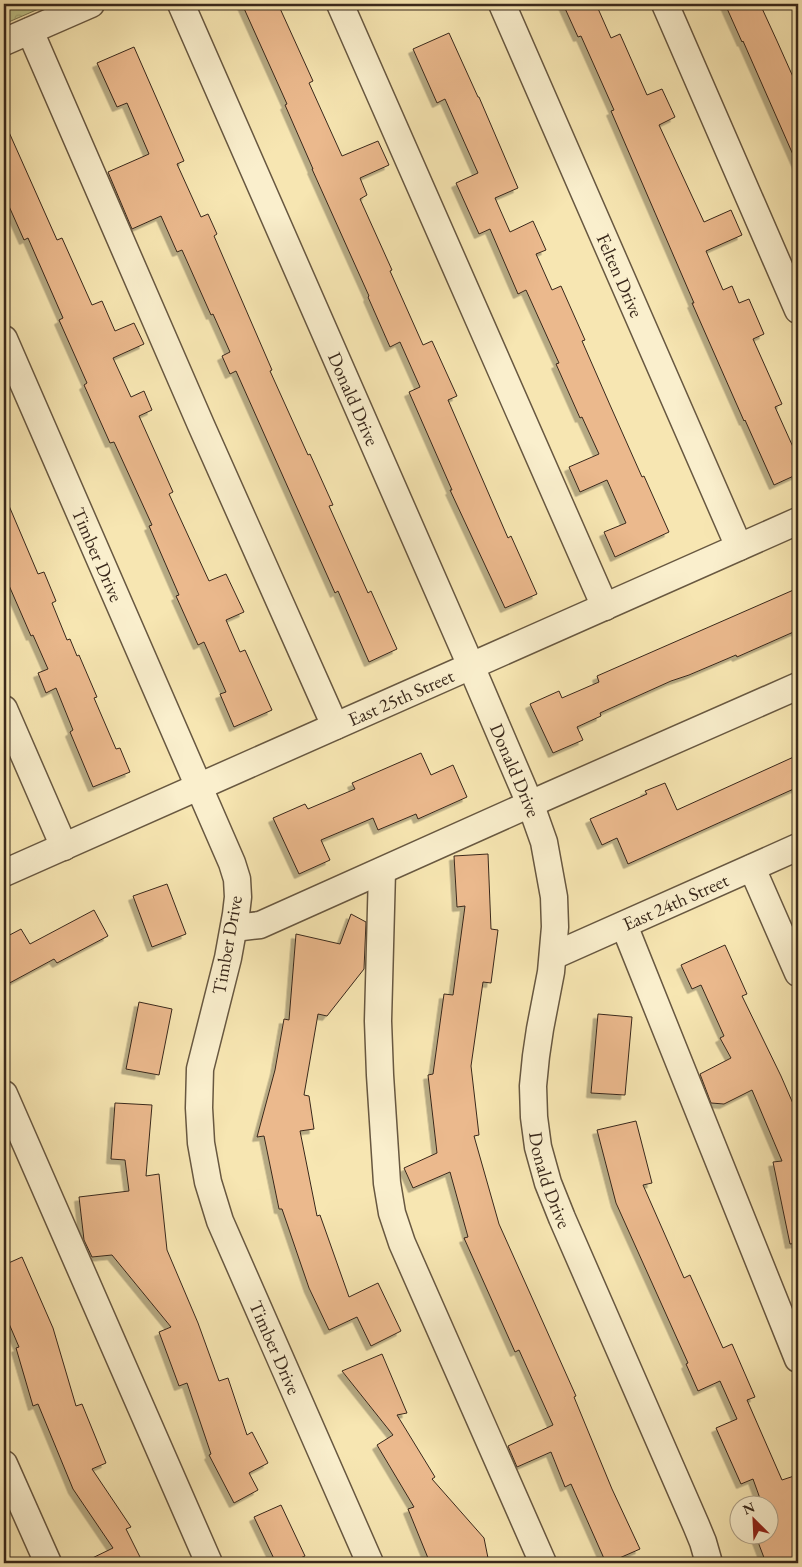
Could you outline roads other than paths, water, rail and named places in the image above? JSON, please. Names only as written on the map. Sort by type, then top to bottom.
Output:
[{"type":"street","points":[[4,42],[91,4]]},
{"type":"street","name":"Donald Drive","points":[[181,4],[471,666],[530,804],[544,842],[554,897],[555,927],[553,956],[540,1029],[533,1086],[534,1117],[538,1147],[548,1183],[562,1218],[696,1525],[709,1563]]},
{"type":"street","points":[[340,4],[605,607]]},
{"type":"street","name":"Felten Drive","points":[[502,4],[739,547]]},
{"type":"street","points":[[664,4],[798,310]]},
{"type":"street","points":[[30,31],[197,416],[335,726]]},
{"type":"street","name":"Timber Drive","points":[[4,339],[232,863],[237,879],[238,897],[234,928],[200,1069],[199,1108],[201,1143],[208,1182],[220,1221],[370,1563]]},
{"type":"street","name":"East 25th Street","points":[[4,873],[798,521]]},
{"type":"street","points":[[234,928],[260,925],[798,686]]},
{"type":"street","points":[[4,709],[64,847]]},
{"type":"street","name":"East 24th Street","points":[[553,956],[798,847]]},
{"type":"street","points":[[752,868],[798,973]]},
{"type":"street","points":[[382,872],[378,1021],[387,1183],[392,1213],[402,1243],[543,1563]]},
{"type":"street","points":[[624,925],[798,1360]]},
{"type":"street","points":[[4,1094],[209,1563]]},
{"type":"street","points":[[4,1464],[14,1514],[48,1563]]}]
